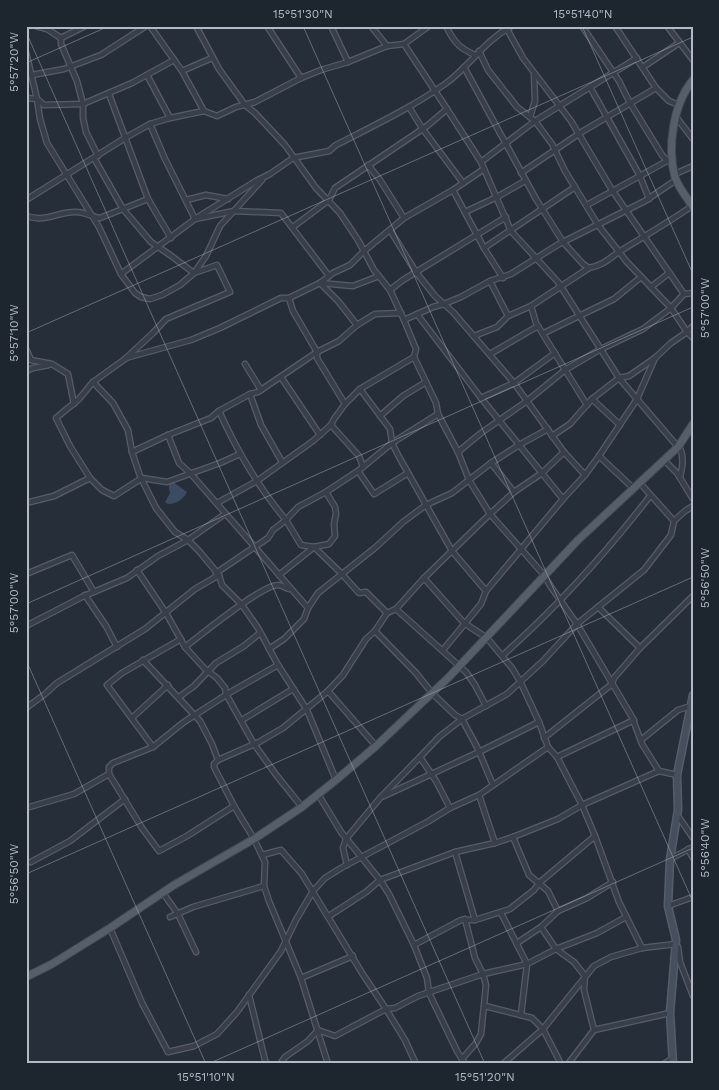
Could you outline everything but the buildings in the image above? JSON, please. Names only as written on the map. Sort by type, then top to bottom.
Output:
[{"type":"main road","points":[[692,206],[670,162],[679,105],[693,80]]},
{"type":"main road","points":[[26,976],[52,964],[163,893],[254,839],[336,780],[376,746],[460,666],[578,540],[678,446],[693,424]]},
{"type":"street","points":[[36,26],[47,29],[61,38]]},
{"type":"street","points":[[61,38],[85,26]]},
{"type":"street","points":[[32,75],[72,66],[101,55],[148,26],[182,70],[204,111]]},
{"type":"street","points":[[196,26],[212,58],[245,105],[285,145],[316,188],[340,213],[363,252],[390,290],[416,349],[414,357],[469,480],[490,514],[544,575],[577,624],[634,720],[641,740],[659,771]]},
{"type":"street","points":[[267,26],[301,78]]},
{"type":"street","points":[[331,26],[348,62]]},
{"type":"street","points":[[371,26],[387,46]]},
{"type":"street","points":[[26,200],[49,184],[150,124],[204,111],[217,116],[236,106],[245,105],[301,78],[387,46],[404,44],[429,26]]},
{"type":"street","points":[[446,26],[454,41],[464,50],[477,53],[517,107],[535,121],[555,151],[598,225],[641,277],[671,308],[693,338]]},
{"type":"street","points":[[582,26],[613,72],[630,103],[670,162],[612,190],[586,205]]},
{"type":"street","points":[[615,26],[656,88],[669,101],[679,105]]},
{"type":"street","points":[[667,26],[693,60]]},
{"type":"street","points":[[121,274],[195,219],[293,158],[328,151],[336,144],[409,107],[446,83],[477,53],[510,27],[523,58],[580,133],[612,190],[684,294]]},
{"type":"street","points":[[61,38],[61,44],[72,66],[83,104],[86,132],[96,157],[123,209],[151,242],[194,273]]},
{"type":"street","points":[[643,67],[679,42]]},
{"type":"street","points":[[404,44],[482,162],[511,231],[561,286],[599,350],[619,378],[678,446],[683,454],[680,478]]},
{"type":"street","points":[[26,52],[47,143],[99,228],[121,274],[135,293],[141,297],[150,298],[162,295],[180,285],[194,273],[206,256],[220,226],[264,177]]},
{"type":"street","points":[[182,70],[212,58]]},
{"type":"street","points":[[482,162],[535,121],[637,58]]},
{"type":"street","points":[[26,98],[37,99],[44,105],[83,104],[109,94],[174,60]]},
{"type":"street","points":[[464,67],[542,209],[563,242],[582,264],[589,268]]},
{"type":"street","points":[[530,117],[535,101],[534,73]]},
{"type":"street","points":[[146,75],[170,118]]},
{"type":"street","points":[[590,87],[640,176],[649,199]]},
{"type":"street","points":[[521,173],[580,133],[656,88]]},
{"type":"street","points":[[109,94],[148,199],[171,238]]},
{"type":"street","points":[[409,107],[422,128],[463,183]]},
{"type":"street","points":[[293,227],[328,200],[335,188],[447,110]]},
{"type":"street","points":[[676,117],[693,138]]},
{"type":"street","points":[[150,124],[195,219]]},
{"type":"street","points":[[368,165],[404,218]]},
{"type":"street","points":[[404,320],[433,306],[461,297],[490,281],[503,278],[563,242],[649,199],[693,166]]},
{"type":"street","points":[[125,359],[191,340],[281,298],[289,298],[320,283],[350,265],[404,218],[453,190],[484,169]]},
{"type":"street","points":[[465,212],[525,181]]},
{"type":"street","points":[[484,248],[575,187]]},
{"type":"street","points":[[453,190],[484,248],[503,278]]},
{"type":"street","points":[[186,200],[206,196],[228,199]]},
{"type":"street","points":[[26,216],[45,219],[69,212],[78,212],[100,218],[148,199]]},
{"type":"street","points":[[474,336],[497,327],[508,316],[531,306],[589,268],[600,266],[620,251],[692,206]]},
{"type":"street","points":[[195,219],[234,211],[281,213],[330,276]]},
{"type":"street","points":[[390,290],[506,217]]},
{"type":"street","points":[[390,230],[416,272],[435,296],[490,354],[514,383],[564,452],[585,476]]},
{"type":"street","points":[[194,273],[217,265],[230,292],[166,319],[125,359],[93,382],[79,400],[56,418],[70,446],[90,478],[102,490],[114,496],[142,478],[167,482],[240,454]]},
{"type":"street","points":[[651,287],[669,273]]},
{"type":"street","points":[[320,283],[353,286],[379,276]]},
{"type":"street","points":[[544,333],[614,299],[641,277]]},
{"type":"street","points":[[490,281],[508,316]]},
{"type":"street","points":[[320,283],[338,301],[357,325]]},
{"type":"street","points":[[458,452],[565,370],[599,350],[644,328],[671,308],[684,294],[693,293]]},
{"type":"street","points":[[289,298],[293,311],[317,352],[317,358],[346,404]]},
{"type":"street","points":[[531,306],[538,326],[587,405]]},
{"type":"street","points":[[132,452],[168,435],[205,421],[219,411],[261,390],[317,352],[339,341],[357,325],[375,314],[401,313]]},
{"type":"street","points":[[417,314],[481,398],[500,419],[563,499]]},
{"type":"street","points":[[490,354],[538,326]]},
{"type":"street","points":[[552,436],[570,424],[592,399],[619,378],[629,376],[655,358],[693,326]]},
{"type":"street","points":[[26,349],[31,360],[52,364],[68,374],[74,404]]},
{"type":"street","points":[[481,398],[514,383],[554,353]]},
{"type":"street","points":[[217,504],[257,480],[306,446],[331,425],[360,389],[414,357]]},
{"type":"street","points":[[443,650],[481,604],[486,591],[563,499],[585,476],[637,399],[655,358]]},
{"type":"street","points":[[26,371],[52,364]]},
{"type":"street","points":[[246,364],[261,390]]},
{"type":"street","points":[[281,377],[320,435]]},
{"type":"street","points":[[93,382],[113,403],[128,430],[132,452],[156,508],[175,532],[188,540],[218,574],[222,585],[242,605],[306,710],[336,780]]},
{"type":"street","points":[[380,416],[403,396],[426,382]]},
{"type":"street","points":[[360,389],[390,429],[392,443],[452,551],[486,591]]},
{"type":"street","points":[[250,394],[261,425],[282,462]]},
{"type":"street","points":[[592,399],[620,425]]},
{"type":"street","points":[[219,411],[240,454],[265,495],[286,520],[301,545],[314,547],[329,544],[335,536],[335,507],[326,492]]},
{"type":"street","points":[[26,708],[57,683],[145,629],[195,589],[268,538],[273,530],[286,520],[298,506],[326,492],[358,472],[392,443],[438,414]]},
{"type":"street","points":[[331,425],[359,456],[363,467]]},
{"type":"street","points":[[269,649],[284,639],[304,619],[308,608],[318,593],[376,547],[403,522],[426,505],[452,493],[519,444],[548,429]]},
{"type":"street","points":[[168,435],[179,463],[191,474],[308,608]]},
{"type":"street","points":[[328,1064],[301,978],[264,886],[265,862],[254,839],[234,806],[214,764],[218,760],[284,728],[328,691],[343,675],[387,613],[396,609],[424,578],[514,492],[542,473],[564,452]]},
{"type":"street","points":[[599,456],[650,496],[674,521]]},
{"type":"street","points":[[664,460],[680,478],[693,499]]},
{"type":"street","points":[[492,462],[514,492]]},
{"type":"street","points":[[358,472],[374,494],[408,473]]},
{"type":"street","points":[[26,504],[54,496],[90,478]]},
{"type":"street","points":[[503,655],[538,624],[627,526],[650,496]]},
{"type":"street","points":[[347,865],[342,848],[346,839],[380,798],[420,756],[439,737],[462,719],[507,694],[543,661],[577,624],[644,570],[671,535],[674,521],[684,511],[693,506]]},
{"type":"street","points":[[26,626],[85,595],[127,578],[137,570],[188,540],[225,514]]},
{"type":"street","points":[[314,547],[342,573],[359,593],[366,592],[387,613]]},
{"type":"street","points":[[278,575],[314,547]]},
{"type":"street","points":[[26,574],[72,556],[94,592]]},
{"type":"street","points":[[137,570],[166,613],[180,640],[218,678],[254,744],[302,806]]},
{"type":"street","points":[[424,578],[464,623],[487,638],[503,655],[520,681],[548,747],[557,757],[582,806],[626,917],[642,948]]},
{"type":"street","points":[[185,647],[265,589],[278,585],[292,590]]},
{"type":"street","points":[[85,595],[117,647]]},
{"type":"street","points":[[544,738],[612,684],[614,678],[640,648],[693,596]]},
{"type":"street","points":[[598,607],[640,648]]},
{"type":"street","points":[[396,609],[460,666],[475,685],[486,706]]},
{"type":"street","points":[[375,631],[416,673],[432,693],[454,715],[462,719],[493,785]]},
{"type":"street","points":[[179,697],[194,686],[208,670],[260,633]]},
{"type":"street","points":[[153,747],[107,685],[143,660],[180,640]]},
{"type":"street","points":[[143,660],[179,697],[205,728],[218,760]]},
{"type":"street","points":[[234,806],[187,836],[159,851],[142,828],[109,774],[109,767],[113,763],[153,747],[226,694],[278,665]]},
{"type":"street","points":[[132,718],[168,686]]},
{"type":"street","points":[[242,720],[293,689]]},
{"type":"street","points":[[328,691],[376,746]]},
{"type":"street","points":[[693,695],[677,775],[678,816],[670,859],[668,906],[680,962],[693,995]]},
{"type":"street","points":[[641,740],[678,710],[691,706]]},
{"type":"street","points":[[557,757],[634,720]]},
{"type":"street","points":[[380,798],[539,722]]},
{"type":"street","points":[[110,928],[142,1003],[168,1052],[194,1046],[217,1034],[249,995],[286,943],[296,920],[313,891],[331,873],[450,808],[479,795],[548,747]]},
{"type":"street","points":[[420,756],[450,808]]},
{"type":"street","points":[[329,916],[366,892],[380,880],[455,852],[512,837],[558,818],[659,771],[677,775]]},
{"type":"street","points":[[26,808],[74,794],[109,774]]},
{"type":"street","points":[[318,794],[346,839],[380,880],[414,945],[427,978],[429,993],[465,1064]]},
{"type":"street","points":[[479,795],[495,843]]},
{"type":"street","points":[[31,862],[70,841],[125,799]]},
{"type":"street","points":[[678,816],[693,838]]},
{"type":"street","points":[[414,945],[461,920],[475,920],[510,909],[595,836]]},
{"type":"street","points":[[512,837],[529,875],[548,891],[558,910]]},
{"type":"street","points":[[670,859],[690,848],[693,858]]},
{"type":"street","points":[[262,855],[281,850],[302,874],[405,1040],[416,1064]]},
{"type":"street","points":[[455,852],[475,920]]},
{"type":"street","points":[[517,943],[541,927],[558,910],[587,898],[613,882]]},
{"type":"street","points":[[170,917],[193,906],[264,886]]},
{"type":"street","points":[[163,893],[178,914],[196,952]]},
{"type":"street","points":[[668,906],[693,897]]},
{"type":"street","points":[[501,913],[527,964],[521,1015]]},
{"type":"street","points":[[318,1030],[334,1036],[386,1009],[395,1008],[418,996],[483,974],[527,964],[556,949],[597,933],[626,917]]},
{"type":"street","points":[[462,1059],[481,1034],[486,985],[465,919]]},
{"type":"street","points":[[541,927],[556,949],[574,962],[586,976],[584,990],[594,1030]]},
{"type":"street","points":[[503,1064],[543,1029],[594,966],[611,957],[642,948],[676,942]]},
{"type":"street","points":[[664,1064],[673,1061],[670,1013],[676,942]]},
{"type":"street","points":[[301,978],[353,956]]},
{"type":"street","points":[[249,995],[266,1064]]},
{"type":"street","points":[[485,1006],[532,1018],[543,1029],[561,1064]]},
{"type":"street","points":[[568,1064],[594,1030],[670,1013]]},
{"type":"street","points":[[280,1064],[285,1057],[308,1041],[318,1030]]},
{"type":"water","points":[[173,482],[187,492],[179,501],[168,504],[165,502],[170,493],[169,483]]}]
